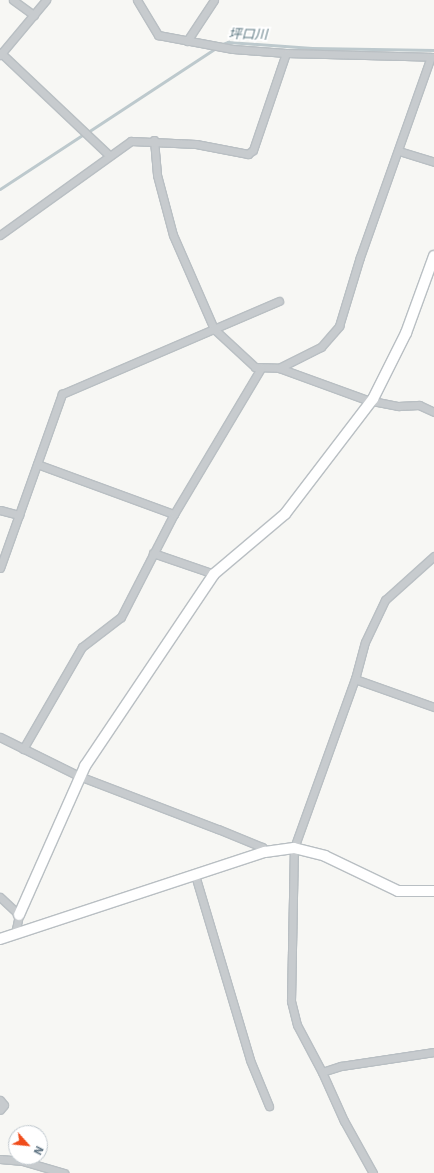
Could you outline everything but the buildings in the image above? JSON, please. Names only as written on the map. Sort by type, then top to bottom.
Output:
[{"type":"street","points":[[13,0],[34,15]]},
{"type":"street","points":[[46,0],[1,54],[109,155]]},
{"type":"street","points":[[137,0],[153,32],[187,41],[225,48],[286,53],[432,57],[360,257],[339,326],[321,347],[279,368]]},
{"type":"street","points":[[187,41],[188,34],[213,4],[214,0]]},
{"type":"street","points":[[0,235],[109,155],[131,141],[154,140],[196,144],[248,154],[253,150],[286,53]]},
{"type":"street","points":[[154,140],[157,175],[173,235],[214,329],[261,368],[279,368],[359,397],[398,406],[419,405],[434,412]]},
{"type":"street","points":[[398,151],[434,162]]},
{"type":"street","points":[[15,934],[19,915],[80,776],[214,574],[285,514],[373,399],[406,333],[434,256]]},
{"type":"street","points":[[0,568],[62,394],[279,301]]},
{"type":"street","points":[[23,749],[82,647],[121,617],[174,514],[261,368]]},
{"type":"street","points":[[37,464],[174,514]]},
{"type":"street","points":[[0,510],[19,516]]},
{"type":"street","points":[[153,553],[214,574]]},
{"type":"street","points":[[373,1173],[344,1122],[322,1072],[297,1025],[291,1001],[294,848],[355,679],[365,642],[385,600],[434,556]]},
{"type":"street","points":[[355,679],[434,707]]},
{"type":"street","points":[[0,737],[80,776],[262,847],[265,852]]},
{"type":"street","points":[[0,939],[265,852],[294,848],[325,856],[398,891],[434,891]]},
{"type":"street","points":[[195,875],[250,1060],[269,1106]]},
{"type":"street","points":[[0,897],[19,915]]},
{"type":"street","points":[[322,1072],[341,1066],[434,1052]]},
{"type":"street","points":[[0,1100],[4,1105],[0,1110]]},
{"type":"street","points":[[0,1159],[23,1161],[64,1173]]},
{"type":"waterway","name":"坪口川","points":[[220,45],[228,42],[312,48],[434,50]]},
{"type":"waterway","name":"坪口川","points":[[88,132],[216,48]]},
{"type":"waterway","name":"坪口川","points":[[0,189],[81,136]]}]
